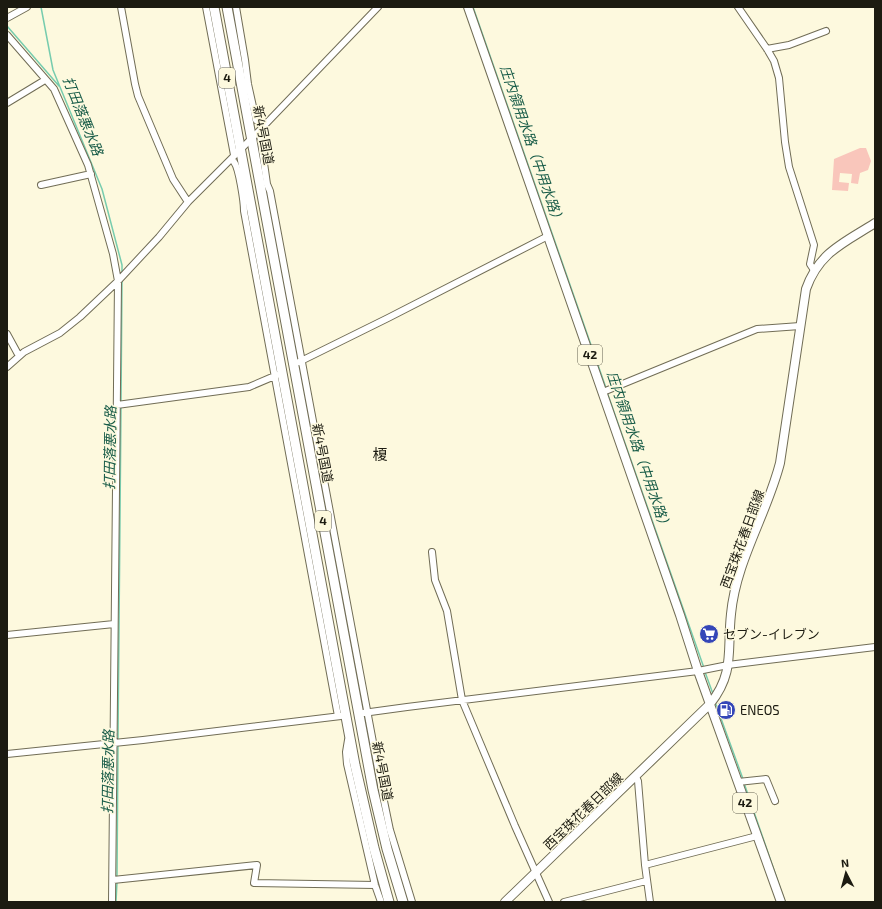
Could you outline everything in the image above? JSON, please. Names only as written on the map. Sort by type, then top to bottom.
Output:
[{"type":"highway","name":"新4号国道","points":[[214,7],[245,192],[342,716],[349,735],[363,803],[389,902]]},
{"type":"highway","name":"新4号国道","points":[[227,7],[256,137],[363,713],[380,820],[403,902]]},
{"type":"main road","name":"42","points":[[468,7],[603,392],[698,671],[781,902]]},
{"type":"main road","name":"西宝珠花春日部線","points":[[505,902],[710,704],[724,683],[728,665],[731,615],[735,589],[748,550],[774,484],[780,463],[806,289],[814,270],[823,258],[875,223]]},
{"type":"street","points":[[7,18],[27,7]]},
{"type":"street","points":[[121,7],[138,96],[173,179],[188,202]]},
{"type":"street","points":[[206,7],[238,152]]},
{"type":"street","points":[[236,7],[246,90],[256,120]]},
{"type":"street","points":[[7,367],[24,352],[60,333],[80,317],[118,281],[159,237],[188,202],[238,152],[256,137],[378,7]]},
{"type":"street","points":[[738,7],[774,61],[779,78],[789,167],[814,245],[810,264],[814,270]]},
{"type":"street","points":[[767,49],[789,45],[826,31]]},
{"type":"street","points":[[7,35],[54,89],[91,174],[113,254],[118,281],[112,902]]},
{"type":"street","points":[[7,103],[45,80]]},
{"type":"street","points":[[234,162],[245,192]]},
{"type":"street","points":[[41,185],[91,174]]},
{"type":"street","points":[[297,363],[548,236]]},
{"type":"street","points":[[603,392],[757,329],[800,326]]},
{"type":"street","points":[[7,334],[19,356]]},
{"type":"street","points":[[117,405],[249,387],[278,374]]},
{"type":"street","points":[[432,552],[435,580],[447,611],[462,700],[549,902]]},
{"type":"street","points":[[7,635],[114,624]]},
{"type":"street","points":[[412,902],[390,830],[363,713],[875,647]]},
{"type":"street","points":[[7,754],[342,716]]},
{"type":"street","points":[[349,735],[346,752],[347,764],[375,885],[381,902]]},
{"type":"street","points":[[636,777],[638,781],[646,881],[650,902]]},
{"type":"street","points":[[738,782],[766,778],[774,801]]},
{"type":"street","points":[[645,865],[757,836]]},
{"type":"street","points":[[113,880],[257,865],[254,883],[375,885]]},
{"type":"street","points":[[564,902],[646,881]]},
{"type":"shaded area","points":[[860,148],[866,148],[871,161],[868,170],[860,173],[858,184],[851,183],[852,174],[840,173],[839,182],[849,183],[848,191],[832,190],[834,159]]},
{"type":"waterway","name":"打田落悪水路","points":[[41,7],[53,70],[102,189],[122,265],[122,274]]},
{"type":"waterway","name":"庄内領用水路（中用水路）","points":[[473,7],[606,388]]},
{"type":"waterway","points":[[7,26],[59,86]]},
{"type":"waterway","name":"打田落悪水路","points":[[121,402],[122,280]]},
{"type":"waterway","name":"庄内領用水路（中用水路）","points":[[607,392],[704,668]]},
{"type":"waterway","name":"打田落悪水路","points":[[118,740],[121,406]]},
{"type":"waterway","name":"庄内領用水路（中用水路）","points":[[705,672],[713,694]]},
{"type":"waterway","name":"庄内領用水路（中用水路）","points":[[715,702],[743,779]]},
{"type":"waterway","name":"打田落悪水路","points":[[117,878],[118,744]]},
{"type":"waterway","name":"庄内領用水路（中用水路）","points":[[744,783],[785,902]]},
{"type":"waterway","name":"打田落悪水路","points":[[116,902],[117,882]]},
{"type":"place","name":"セブン-イレブン","points":[[709,634]]},
{"type":"place","name":"ENEOS","points":[[726,710]]},
{"type":"district","name":"榎","points":[[380,455]]}]
